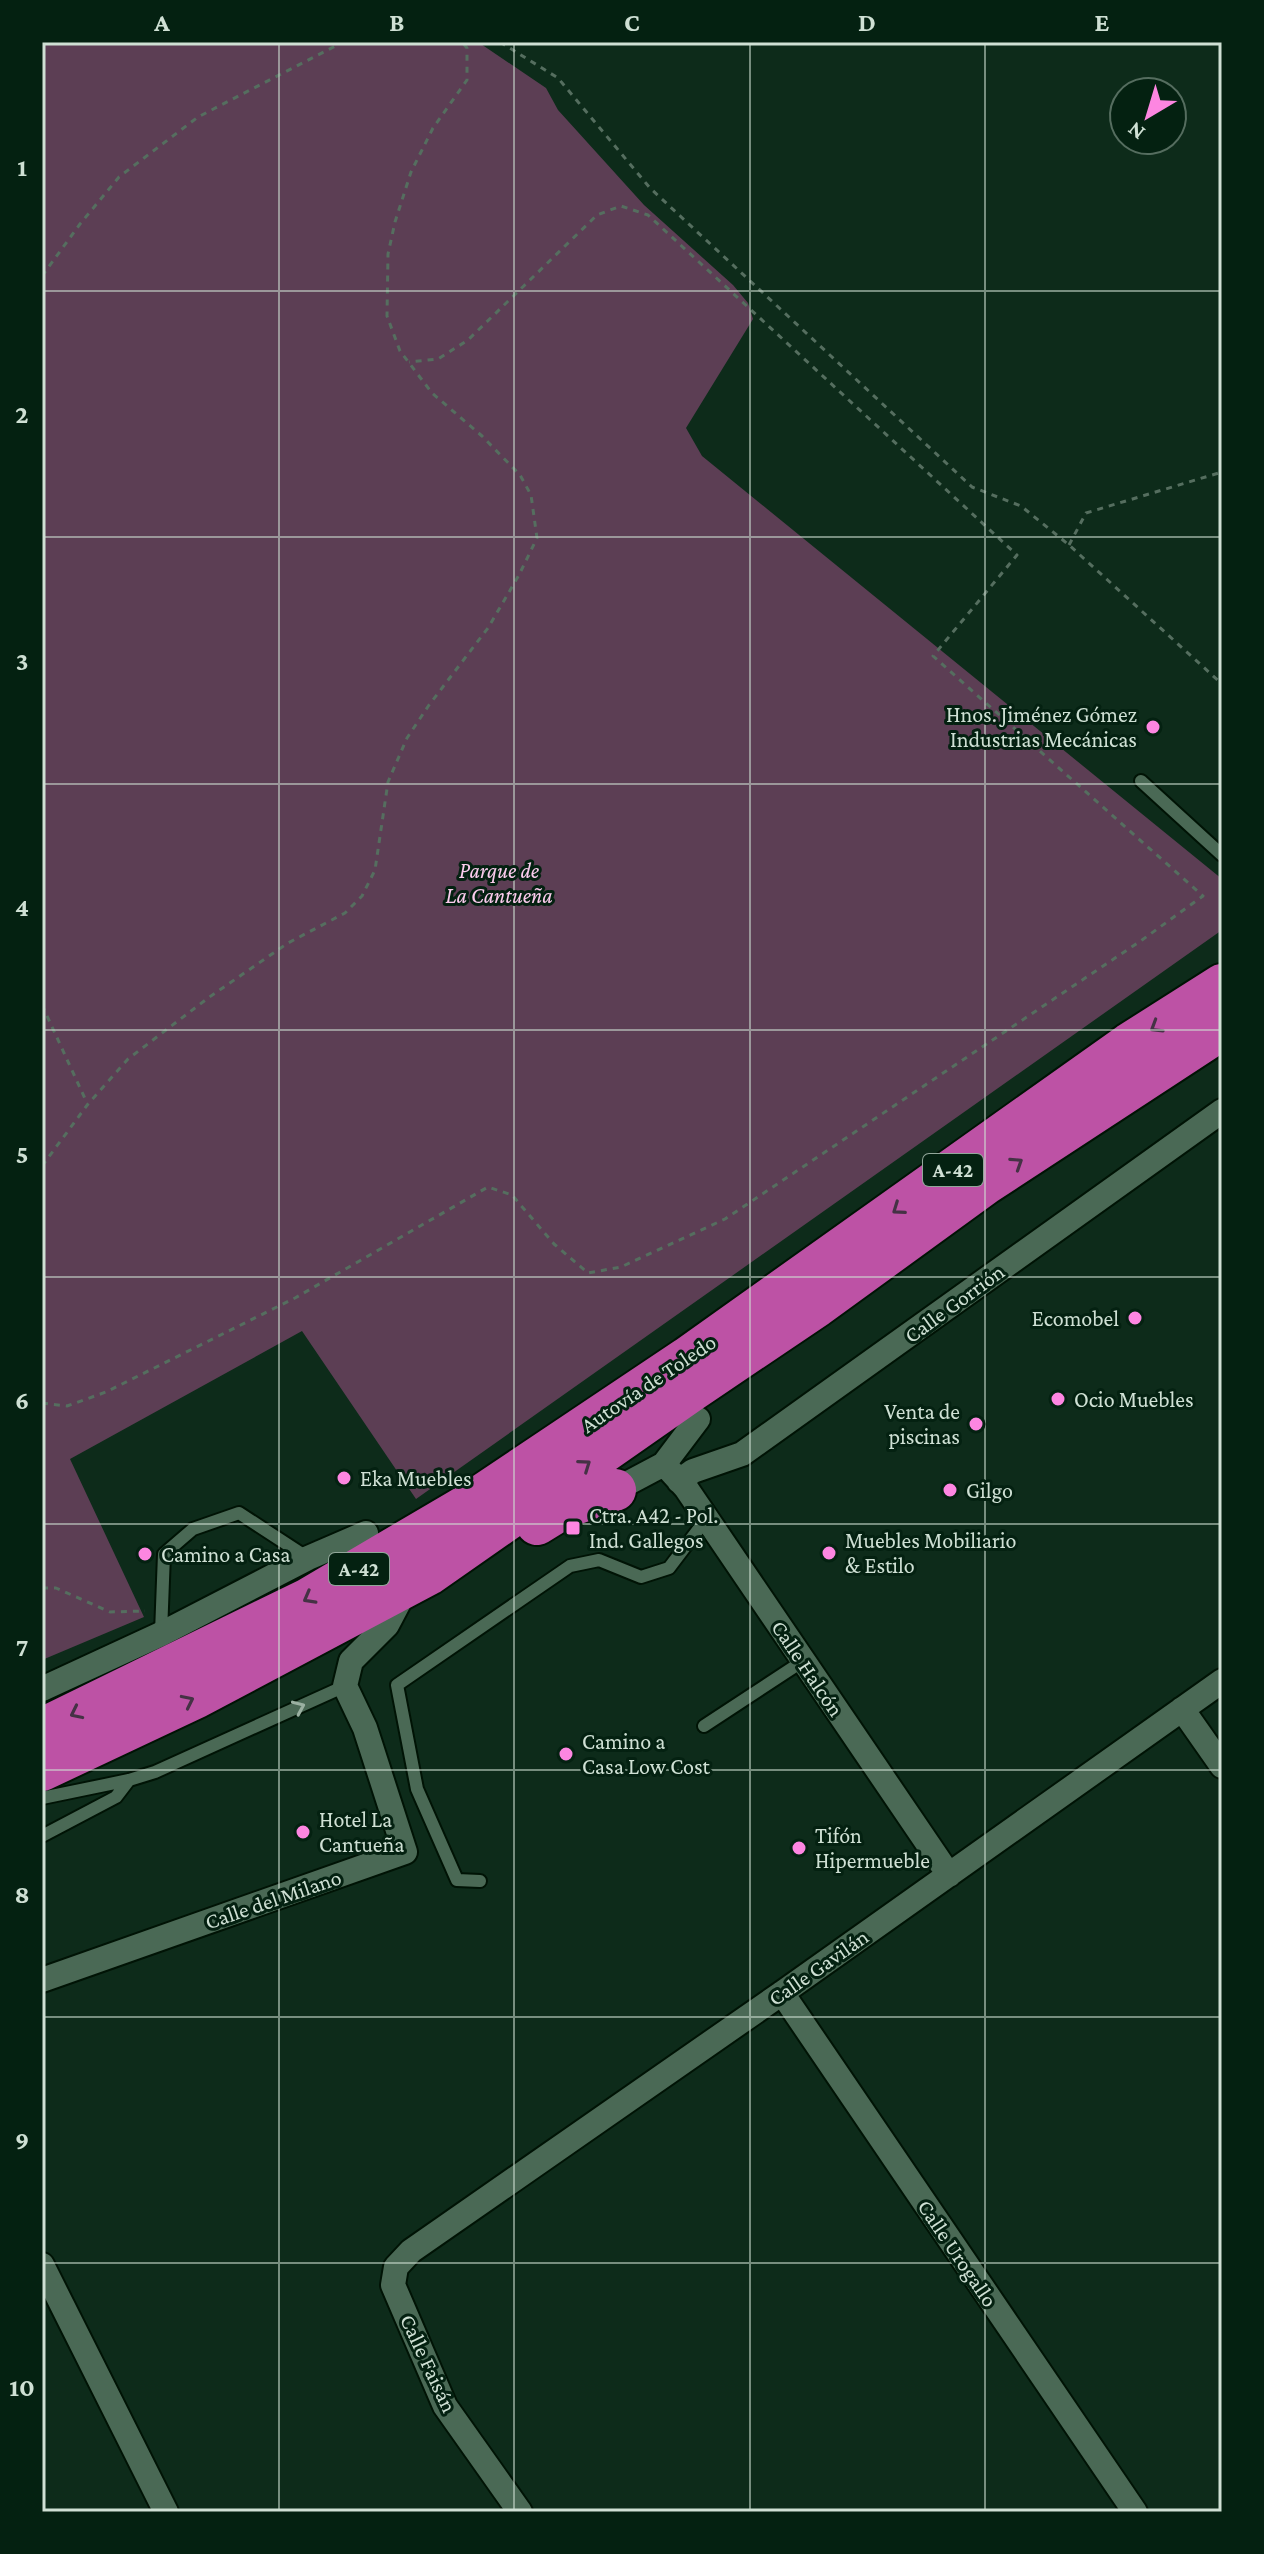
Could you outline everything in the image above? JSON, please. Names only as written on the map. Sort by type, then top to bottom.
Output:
[{"type":"highway","name":"Autovía de Toledo","points":[[42,1729],[308,1599],[466,1506],[659,1377],[1129,1044],[1222,985]]},
{"type":"highway","name":"Autovía de Toledo","points":[[42,1770],[197,1697],[418,1580],[817,1306],[985,1184],[1222,1029]]},
{"type":"highway","points":[[698,1419],[817,1306]]},
{"type":"highway","points":[[366,1533],[454,1489],[598,1398],[659,1377]]},
{"type":"highway","points":[[418,1580],[470,1566],[563,1508],[615,1490]]},
{"type":"street","name":"Calle Gorrión","points":[[615,1490],[672,1472],[693,1471],[742,1454],[1222,1111]]},
{"type":"street","points":[[672,1472],[698,1419]]},
{"type":"street","name":"Calle Halcón","points":[[672,1472],[707,1518],[949,1875]]},
{"type":"street","points":[[42,1689],[161,1622],[366,1533]]},
{"type":"street","points":[[345,1686],[351,1661],[387,1625],[418,1580]]},
{"type":"street","name":"Calle Gavilán","points":[[411,2251],[1222,1681]]},
{"type":"street","name":"Calle del Milano","points":[[42,1980],[405,1852],[365,1728],[345,1686]]},
{"type":"street","points":[[1182,1709],[1222,1766]]},
{"type":"street","name":"Calle Urogallo","points":[[782,1993],[1135,2512]]},
{"type":"street","name":"Calle Faisán","points":[[411,2251],[396,2267],[393,2285],[445,2406],[520,2512]]},
{"type":"street","points":[[42,2265],[166,2512]]},
{"type":"lane","points":[[1141,781],[1222,855]]},
{"type":"lane","points":[[161,1622],[164,1554],[193,1529],[239,1513],[308,1558]]},
{"type":"lane","points":[[480,1881],[457,1880],[417,1789],[397,1685],[570,1566],[599,1560],[641,1577],[669,1568],[707,1518]]},
{"type":"lane","points":[[704,1726],[803,1661]]},
{"type":"lane","points":[[42,1798],[155,1772],[345,1686]]},
{"type":"lane","points":[[42,1836],[116,1797],[129,1780]]},
{"type":"path","points":[[42,276],[119,177],[198,117],[343,42]]},
{"type":"path","points":[[42,1166],[88,1104],[128,1059],[208,998],[288,943],[345,913],[362,896],[375,870],[388,782],[407,738],[488,628],[537,538],[531,495],[520,475],[482,436],[432,393],[400,351],[387,316],[388,254],[395,222],[411,172],[433,128],[467,80],[467,48],[462,42]]},
{"type":"path","points":[[500,42],[558,78],[650,188],[972,487],[1021,506],[1069,545],[1222,684]]},
{"type":"path","points":[[42,1403],[67,1406],[118,1387],[295,1298],[488,1187],[512,1195],[554,1244],[588,1273],[621,1267],[725,1219],[1104,966],[1203,896],[933,656],[1017,555],[648,215],[621,206],[597,215],[468,340],[438,359],[409,362]]},
{"type":"path","points":[[1069,545],[1086,513],[1222,472]]},
{"type":"path","points":[[42,1005],[88,1104]]},
{"type":"path","points":[[42,1588],[56,1588],[110,1612],[161,1622]]},
{"type":"green space","name":"Parque de La Cantueña","points":[[42,42],[478,42],[546,88],[558,110],[644,205],[733,285],[748,303],[753,319],[686,428],[702,456],[1222,879],[1222,930],[416,1499],[302,1331],[70,1459],[144,1617],[42,1660]]},
{"type":"place","name":"Hnos. Jiménez Gómez Industrias Mecánicas","points":[[1153,727]]},
{"type":"place","name":"Ecomobel","points":[[1135,1318]]},
{"type":"place","name":"Ocio Muebles","points":[[1058,1399]]},
{"type":"place","name":"Venta de piscinas","points":[[976,1424]]},
{"type":"place","name":"Eka Muebles","points":[[344,1478]]},
{"type":"place","name":"Gilgo","points":[[950,1490]]},
{"type":"place","name":"Ctra. A42 - Pol. Ind. Gallegos","points":[[573,1528]]},
{"type":"place","name":"Muebles Mobiliario & Estilo","points":[[829,1553]]},
{"type":"place","name":"Camino a Casa","points":[[145,1554]]},
{"type":"place","name":"Camino a Casa Low Cost","points":[[566,1754]]},
{"type":"place","name":"Hotel La Cantueña","points":[[303,1832]]},
{"type":"place","name":"Tifón Hipermueble","points":[[799,1848]]}]
